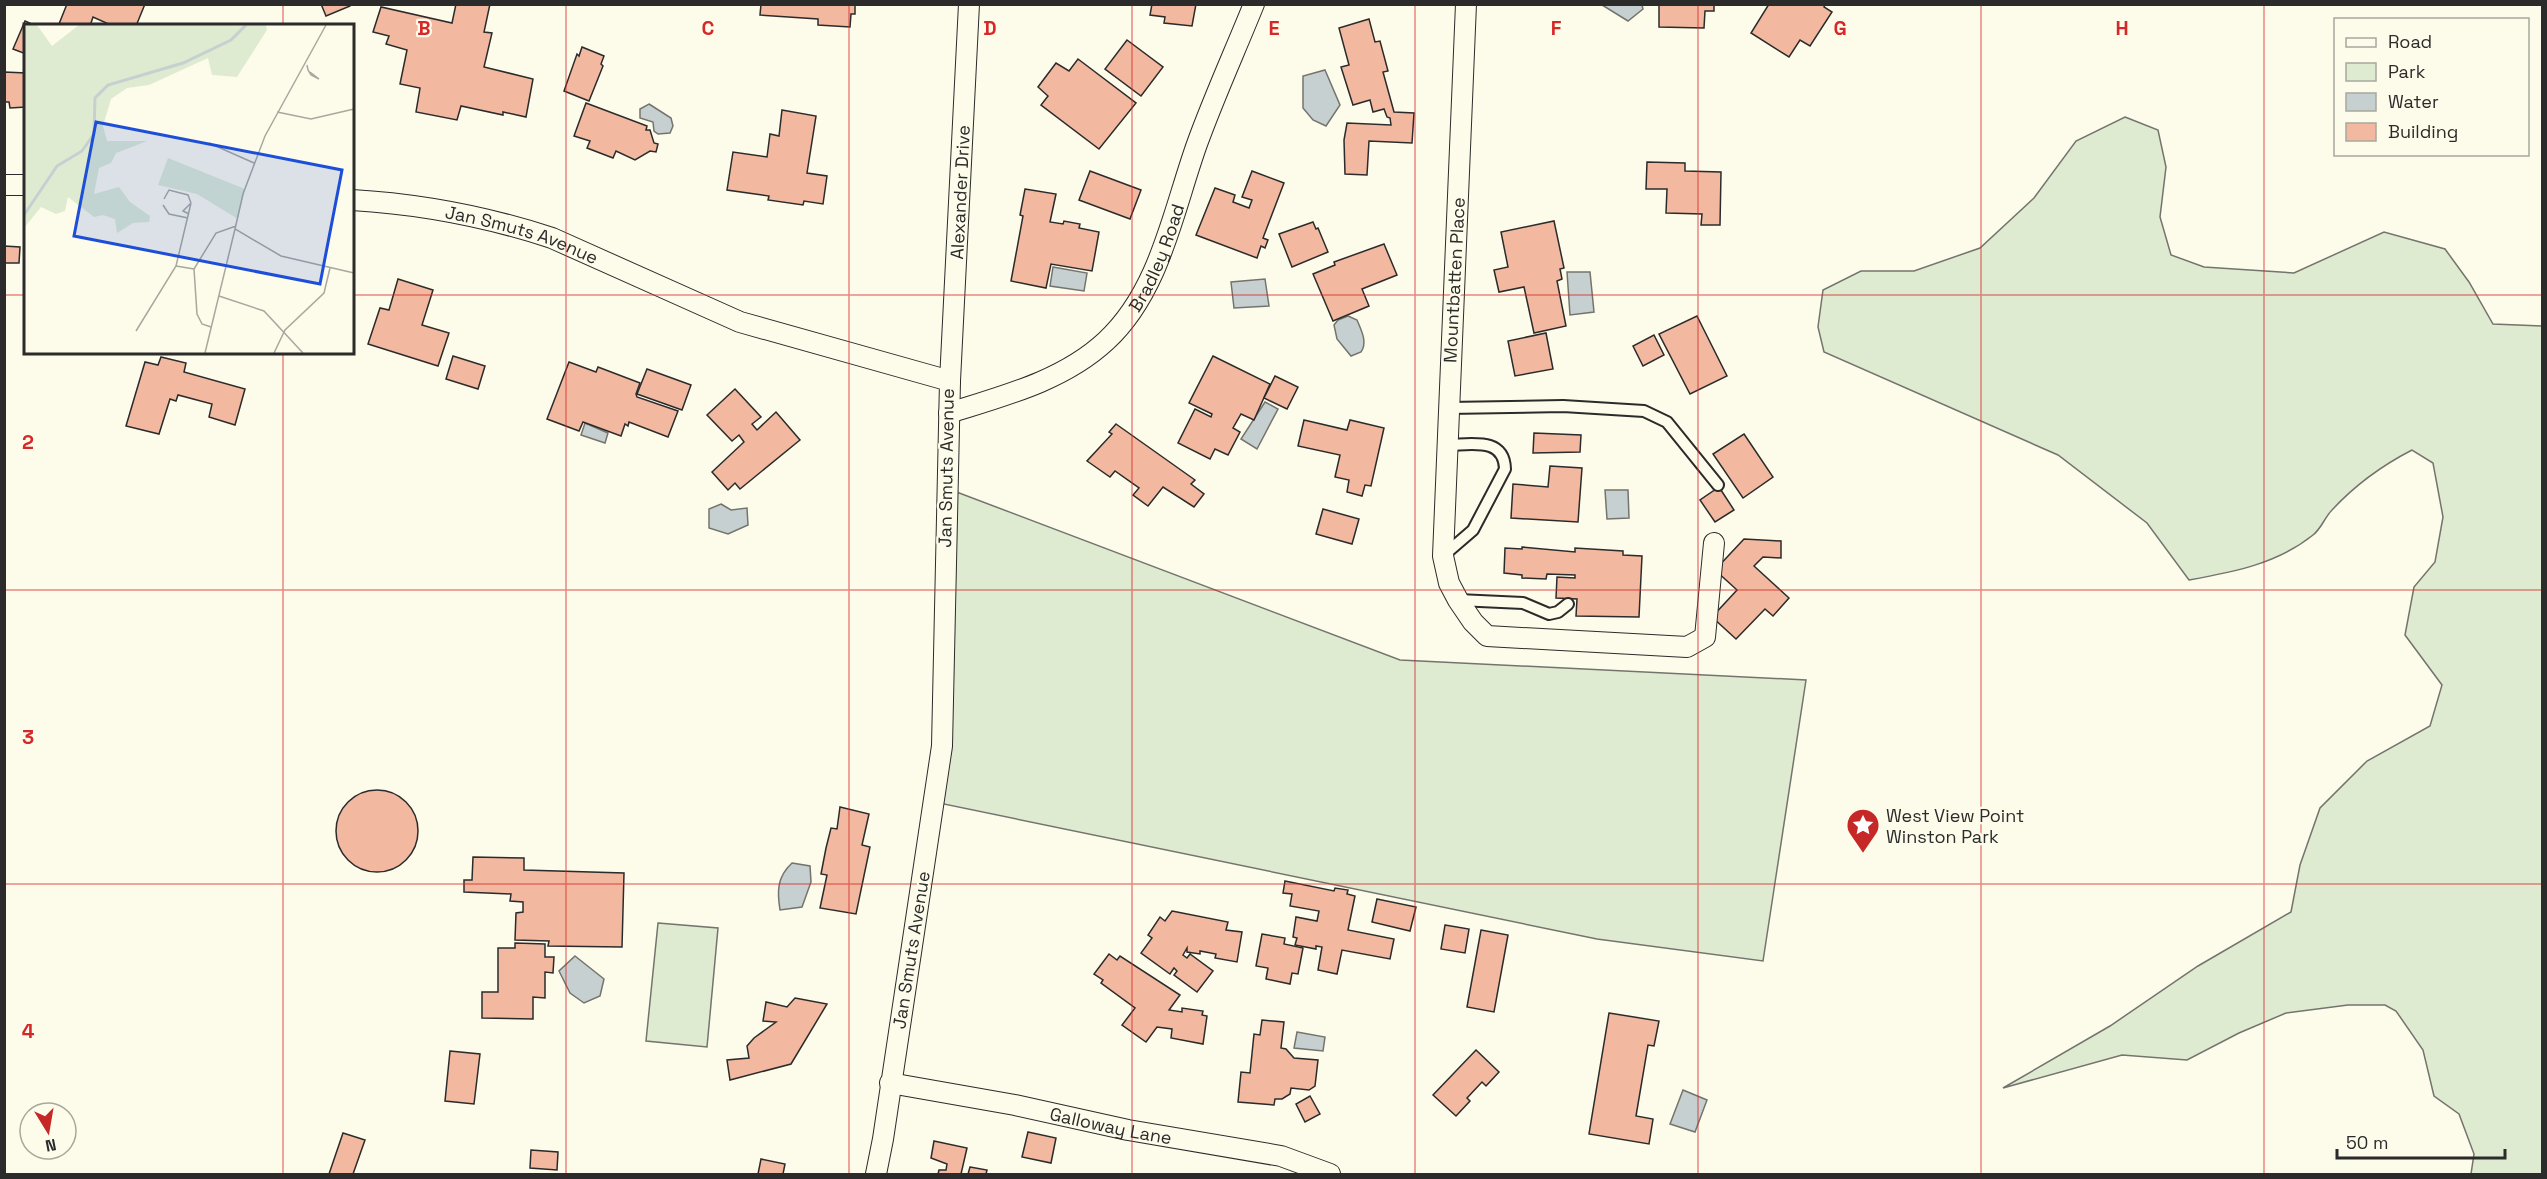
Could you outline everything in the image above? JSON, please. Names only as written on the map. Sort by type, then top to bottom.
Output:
[{"type":"street","name":"Alexander Drive","points":[[950,381],[969,4]]},
{"type":"street","name":"Bradley Road","points":[[949,413],[1027,387],[1065,370],[1106,341],[1119,326],[1155,271],[1197,143],[1254,4]]},
{"type":"street","name":"Mountbatten Place","points":[[1466,4],[1446,446],[1443,556],[1449,584],[1473,622],[1487,636],[1687,647],[1705,637],[1714,543]]},
{"type":"street","points":[[4,185],[24,185]]},
{"type":"street","name":"Jan Smuts Avenue","points":[[354,200],[440,210],[499,221],[552,238],[740,322],[950,381],[942,746],[876,1174]]},
{"type":"street","name":"Galloway Lane","points":[[890,1083],[958,1094],[1128,1130],[1281,1156],[1330,1174]]},
{"type":"lane","points":[[1448,408],[1563,406],[1644,411],[1666,422],[1718,484]]},
{"type":"lane","points":[[1443,556],[1473,530],[1505,469],[1505,458],[1498,449],[1488,444],[1446,446]]},
{"type":"lane","points":[[1458,600],[1523,603],[1549,614],[1558,612],[1568,604]]},
{"type":"green space","points":[[2125,117],[2158,130],[2166,167],[2160,217],[2171,255],[2204,267],[2294,273],[2384,232],[2445,249],[2469,282],[2493,324],[2542,326],[2542,1174],[2471,1174],[2474,1154],[2459,1114],[2434,1096],[2423,1050],[2396,1011],[2385,1005],[2348,1005],[2286,1013],[2239,1033],[2187,1060],[2122,1055],[2003,1088],[2110,1026],[2198,966],[2291,912],[2300,865],[2320,808],[2367,761],[2430,726],[2442,685],[2405,635],[2414,587],[2435,562],[2443,517],[2433,463],[2412,450],[2390,462],[2360,484],[2332,510],[2316,532],[2299,545],[2270,560],[2222,574],[2189,580],[2147,523],[2058,455],[1824,352],[1818,327],[1823,290],[1861,271],[1914,271],[1980,248],[2034,198],[2076,141]]},
{"type":"green space","points":[[946,488],[1400,660],[1806,680],[1763,961],[1597,939],[934,802]]},
{"type":"green space","points":[[658,923],[718,928],[707,1047],[646,1041]]},
{"type":"water","points":[[1602,5],[1642,5],[1643,9],[1628,21]]},
{"type":"water","points":[[1325,70],[1340,105],[1326,126],[1313,120],[1303,108],[1303,76]]},
{"type":"water","points":[[649,104],[671,118],[673,126],[670,133],[658,134],[654,131],[653,122],[640,118],[640,109]]},
{"type":"water","points":[[1053,267],[1087,273],[1084,291],[1050,286]]},
{"type":"water","points":[[1567,272],[1590,272],[1594,312],[1570,315]]},
{"type":"water","points":[[1265,279],[1269,306],[1234,308],[1231,282]]},
{"type":"water","points":[[1348,316],[1357,320],[1364,340],[1361,352],[1351,356],[1337,339],[1334,325],[1338,320]]},
{"type":"water","points":[[1265,402],[1278,409],[1257,449],[1241,439]]},
{"type":"water","points":[[585,423],[608,433],[605,443],[581,435]]},
{"type":"water","points":[[1605,490],[1628,490],[1629,518],[1607,519]]},
{"type":"water","points":[[721,504],[731,510],[747,508],[748,525],[728,534],[709,528],[709,509]]},
{"type":"water","points":[[792,863],[810,866],[811,882],[802,907],[780,910],[779,885],[783,874]]},
{"type":"water","points":[[575,956],[604,979],[600,996],[584,1003],[570,993],[559,971]]},
{"type":"water","points":[[1297,1032],[1325,1037],[1323,1051],[1294,1048]]},
{"type":"water","points":[[1683,1090],[1707,1100],[1695,1132],[1670,1124]]},
{"type":"building","points":[[67,4],[145,4],[137,24],[109,24],[93,17],[91,24],[59,24]]},
{"type":"building","points":[[321,4],[350,4],[350,6],[326,16]]},
{"type":"building","points":[[456,4],[490,4],[484,32],[492,33],[484,67],[533,79],[526,117],[503,112],[503,115],[461,106],[457,120],[416,112],[420,88],[400,84],[407,50],[386,44],[389,36],[373,32],[381,7],[452,23]]},
{"type":"building","points":[[761,4],[855,4],[855,14],[851,14],[850,27],[818,25],[818,19],[760,15]]},
{"type":"building","points":[[1152,4],[1196,4],[1192,26],[1164,23],[1165,17],[1150,15]]},
{"type":"building","points":[[1659,4],[1714,4],[1714,11],[1705,11],[1704,28],[1659,27]]},
{"type":"building","points":[[1769,4],[1825,4],[1824,7],[1832,12],[1810,46],[1800,40],[1789,57],[1751,33]]},
{"type":"building","points":[[1369,19],[1375,42],[1380,41],[1388,71],[1383,72],[1394,112],[1414,113],[1412,143],[1369,141],[1367,175],[1345,174],[1344,140],[1347,123],[1391,125],[1390,118],[1387,117],[1384,109],[1373,112],[1370,100],[1353,105],[1341,67],[1349,65],[1339,28]]},
{"type":"building","points":[[25,21],[32,24],[24,24],[24,53],[13,49]]},
{"type":"building","points":[[1127,40],[1163,67],[1141,96],[1105,69]]},
{"type":"building","points":[[582,47],[604,56],[601,64],[603,66],[589,101],[564,91],[577,54],[579,56]]},
{"type":"building","points":[[1078,59],[1136,103],[1099,149],[1041,105],[1048,96],[1038,87],[1056,63],[1069,71]]},
{"type":"building","points":[[4,72],[24,73],[24,107],[10,108],[9,102],[4,102]]},
{"type":"building","points":[[586,103],[647,126],[646,130],[650,130],[654,143],[658,144],[656,152],[650,151],[635,160],[616,151],[613,158],[587,148],[590,141],[574,136]]},
{"type":"building","points":[[782,110],[816,116],[807,173],[827,176],[823,204],[804,201],[803,205],[768,200],[769,196],[727,190],[733,152],[767,157],[770,134],[779,136]]},
{"type":"building","points":[[1647,162],[1685,163],[1685,171],[1721,172],[1720,225],[1701,225],[1702,214],[1666,213],[1667,189],[1646,189]]},
{"type":"building","points":[[1090,171],[1141,190],[1130,219],[1079,200]]},
{"type":"building","points":[[1252,171],[1284,183],[1263,238],[1268,240],[1265,248],[1261,246],[1257,258],[1196,235],[1215,188],[1235,195],[1233,202],[1249,208],[1252,200],[1242,197]]},
{"type":"building","points":[[1025,189],[1056,194],[1050,222],[1063,224],[1064,221],[1080,224],[1079,228],[1099,232],[1092,271],[1051,264],[1046,288],[1011,281],[1023,216],[1020,215]]},
{"type":"building","points":[[1554,221],[1564,268],[1560,269],[1562,279],[1557,281],[1566,326],[1534,333],[1524,287],[1499,292],[1494,270],[1508,267],[1501,232]]},
{"type":"building","points":[[1313,222],[1328,252],[1292,267],[1279,234]]},
{"type":"building","points":[[1384,244],[1397,275],[1362,289],[1369,306],[1333,321],[1313,274],[1335,265],[1334,262]]},
{"type":"building","points":[[4,246],[20,247],[19,263],[4,263]]},
{"type":"building","points":[[398,279],[433,290],[422,325],[449,333],[438,366],[368,344],[380,308],[389,310]]},
{"type":"building","points":[[1697,316],[1727,376],[1690,394],[1659,334]]},
{"type":"building","points":[[1546,333],[1553,369],[1515,376],[1508,341]]},
{"type":"building","points":[[1654,335],[1664,355],[1643,366],[1633,346]]},
{"type":"building","points":[[453,356],[485,366],[478,389],[446,379]]},
{"type":"building","points":[[1213,356],[1270,384],[1254,420],[1241,414],[1233,428],[1240,432],[1228,455],[1215,449],[1210,459],[1178,443],[1195,409],[1211,417],[1212,414],[1189,403]]},
{"type":"building","points":[[161,357],[186,363],[184,372],[245,389],[235,425],[209,417],[212,404],[178,395],[176,401],[170,399],[159,434],[126,426],[145,362],[158,365]]},
{"type":"building","points":[[569,362],[596,372],[598,367],[640,383],[637,397],[678,411],[668,437],[629,422],[628,426],[625,424],[621,436],[583,422],[579,431],[547,419]]},
{"type":"building","points":[[647,369],[691,385],[682,410],[637,394]]},
{"type":"building","points":[[1275,376],[1298,387],[1287,409],[1264,398]]},
{"type":"building","points":[[735,389],[761,417],[752,424],[757,430],[776,412],[800,440],[740,489],[735,483],[728,490],[712,472],[744,442],[739,435],[732,441],[707,415]]},
{"type":"building","points":[[1304,420],[1347,430],[1350,420],[1384,428],[1371,486],[1365,485],[1362,496],[1347,492],[1349,480],[1335,477],[1340,455],[1298,446]]},
{"type":"building","points":[[1116,424],[1195,480],[1191,484],[1204,494],[1194,507],[1163,487],[1148,506],[1133,495],[1139,488],[1115,471],[1110,477],[1087,461],[1112,434],[1109,432]]},
{"type":"building","points":[[1534,433],[1581,435],[1580,452],[1533,453]]},
{"type":"building","points":[[1744,434],[1773,477],[1743,498],[1713,454]]},
{"type":"building","points":[[1550,466],[1582,468],[1578,522],[1511,518],[1513,484],[1548,487]]},
{"type":"building","points":[[1719,487],[1734,510],[1715,522],[1700,500]]},
{"type":"building","points":[[1323,509],[1359,519],[1352,544],[1316,534]]},
{"type":"building","points":[[1744,539],[1781,541],[1781,558],[1763,557],[1754,566],[1789,598],[1773,616],[1765,609],[1736,639],[1712,617],[1737,590],[1715,570]]},
{"type":"building","points":[[1522,547],[1575,552],[1575,548],[1623,551],[1623,555],[1642,556],[1639,617],[1576,616],[1577,599],[1556,598],[1557,577],[1575,578],[1575,575],[1547,574],[1546,579],[1522,578],[1522,575],[1504,573],[1505,548],[1522,549]]},
{"type":"building","points":[[377,790],[393,793],[406,802],[415,815],[418,831],[415,847],[406,860],[393,869],[377,872],[361,869],[348,860],[339,847],[336,831],[339,815],[348,802],[361,793]]},
{"type":"building","points":[[840,807],[869,814],[862,845],[870,847],[856,914],[820,908],[827,875],[821,874],[826,848],[831,828],[837,829]]},
{"type":"building","points":[[473,857],[524,858],[524,870],[624,873],[622,947],[548,946],[549,941],[515,940],[516,913],[523,912],[523,902],[510,901],[511,894],[464,892],[464,880],[472,880]]},
{"type":"building","points":[[1285,881],[1334,891],[1335,888],[1348,890],[1347,894],[1355,896],[1348,930],[1394,939],[1390,959],[1342,950],[1337,974],[1318,970],[1322,947],[1316,946],[1316,949],[1295,945],[1297,938],[1293,937],[1296,917],[1317,921],[1319,911],[1290,906],[1292,894],[1283,893]]},
{"type":"building","points":[[1377,899],[1416,907],[1410,931],[1372,922]]},
{"type":"building","points":[[1172,911],[1228,922],[1226,930],[1242,932],[1237,962],[1215,958],[1216,954],[1200,951],[1200,954],[1187,952],[1187,948],[1183,955],[1187,958],[1190,954],[1213,971],[1197,992],[1174,975],[1177,971],[1174,968],[1170,974],[1141,953],[1152,938],[1148,935],[1160,917],[1165,921]]},
{"type":"building","points":[[1445,925],[1469,929],[1465,953],[1441,949]]},
{"type":"building","points":[[1481,930],[1508,935],[1494,1012],[1467,1007]]},
{"type":"building","points":[[1262,934],[1285,938],[1284,944],[1303,948],[1298,974],[1292,973],[1290,984],[1266,979],[1268,968],[1256,966]]},
{"type":"building","points":[[515,943],[545,944],[545,957],[554,957],[553,973],[545,972],[545,998],[533,997],[533,1019],[482,1018],[482,992],[498,992],[498,948],[515,948]]},
{"type":"building","points":[[1109,954],[1117,960],[1120,956],[1180,995],[1169,1010],[1182,1012],[1182,1008],[1203,1011],[1202,1015],[1207,1016],[1203,1044],[1171,1038],[1172,1029],[1157,1027],[1146,1042],[1122,1025],[1135,1008],[1101,983],[1103,980],[1094,974]]},
{"type":"building","points":[[795,998],[827,1004],[791,1064],[730,1080],[727,1060],[749,1058],[747,1046],[776,1022],[763,1021],[766,1002],[787,1007]]},
{"type":"building","points":[[1609,1013],[1659,1021],[1654,1046],[1648,1045],[1636,1116],[1653,1119],[1649,1144],[1589,1134]]},
{"type":"building","points":[[1262,1020],[1284,1022],[1281,1048],[1286,1049],[1294,1058],[1318,1060],[1315,1086],[1309,1090],[1291,1088],[1290,1094],[1282,1099],[1275,1099],[1274,1105],[1238,1102],[1241,1072],[1250,1073],[1254,1034],[1260,1035]]},
{"type":"building","points":[[1476,1050],[1499,1072],[1486,1086],[1482,1082],[1467,1098],[1470,1101],[1456,1116],[1433,1095]]},
{"type":"building","points":[[450,1051],[480,1054],[474,1104],[445,1101]]},
{"type":"building","points":[[1310,1096],[1320,1114],[1305,1122],[1296,1104]]},
{"type":"building","points":[[1028,1132],[1056,1138],[1051,1163],[1022,1157]]},
{"type":"building","points":[[343,1133],[365,1140],[353,1174],[329,1174]]},
{"type":"building","points":[[934,1141],[967,1148],[961,1174],[938,1174],[939,1170],[946,1170],[947,1164],[931,1158]]},
{"type":"building","points":[[531,1150],[558,1152],[557,1170],[530,1168]]},
{"type":"building","points":[[761,1159],[785,1164],[783,1174],[758,1174]]},
{"type":"building","points":[[970,1167],[987,1170],[986,1174],[968,1174]]},
{"type":"place","name":"West View Point Winston Park","points":[[1863,854]]}]
